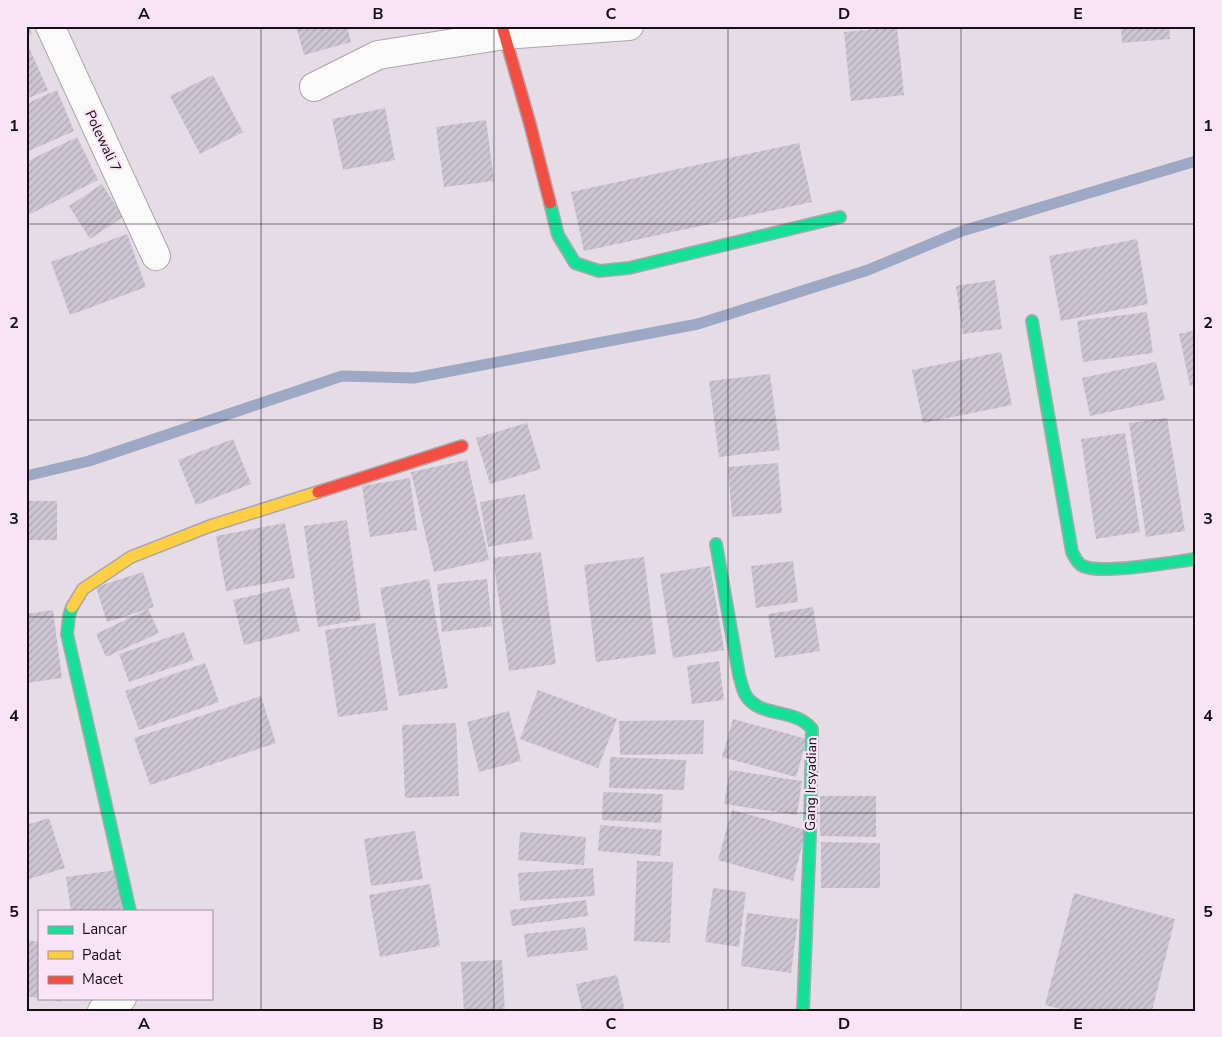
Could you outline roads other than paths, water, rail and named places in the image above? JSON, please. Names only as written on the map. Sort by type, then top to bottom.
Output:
[{"type":"street","name":"Polewali 7","points":[[50,26],[156,256]]},
{"type":"street","points":[[314,87],[378,55],[503,31],[629,26]]},
{"type":"street","points":[[503,31],[530,124],[558,235],[575,263],[599,271],[629,268],[840,217]]},
{"type":"street","points":[[1032,322],[1072,552],[1079,564],[1092,569],[1107,569],[1196,558]]},
{"type":"street","points":[[130,910],[67,634],[69,616],[74,603],[83,589],[131,557],[210,526],[462,446]]},
{"type":"street","name":"Gang Irsyadian","points":[[716,544],[743,690],[748,699],[759,707],[798,718],[810,724],[812,729],[804,1011]]},
{"type":"street","points":[[102,1011],[119,1000]]},
{"type":"waterway","points":[[26,476],[89,461],[342,376],[414,378],[698,324],[868,270],[962,231],[1196,161]]}]
